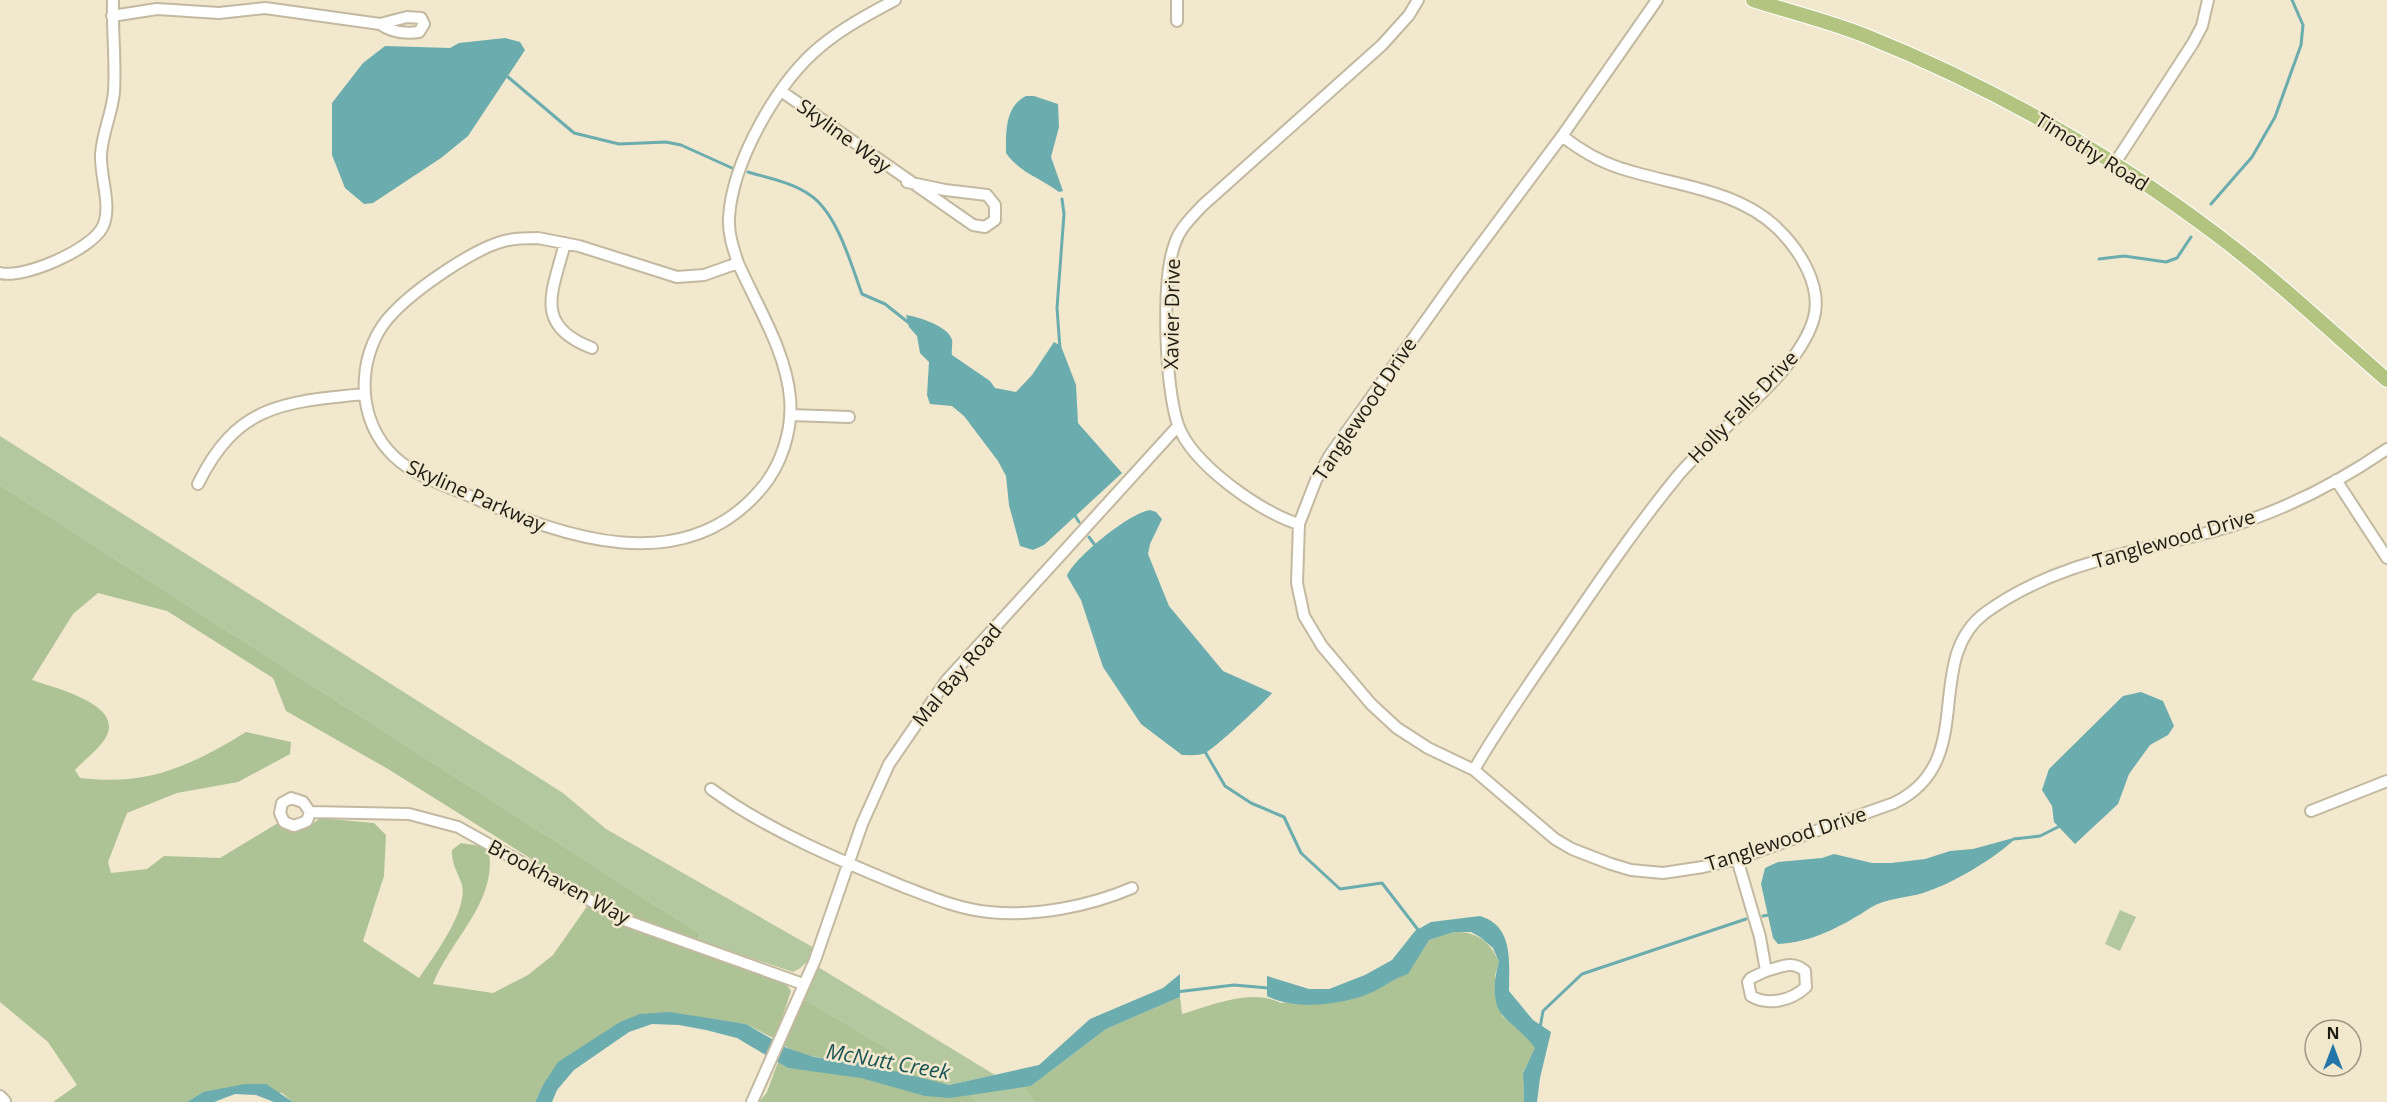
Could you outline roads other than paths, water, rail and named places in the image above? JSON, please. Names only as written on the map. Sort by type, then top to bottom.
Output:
[{"type":"main road","name":"Timothy Road","points":[[1753,0],[1856,32],[1930,63],[2052,124],[2115,163],[2230,246],[2387,380]]},
{"type":"street","points":[[0,273],[14,275],[35,270],[80,247],[102,228],[106,208],[100,169],[102,143],[114,91],[113,0]]},
{"type":"street","name":"Skyline Parkway","points":[[738,262],[704,275],[677,277],[565,243],[530,238],[505,241],[490,246],[412,296],[389,317],[379,330],[367,361],[365,394],[376,434],[387,450],[412,470],[553,530],[609,541],[675,540],[705,531],[731,518],[764,485],[778,463],[790,415],[791,401],[785,368],[738,262],[729,220],[735,183],[766,116],[781,91],[819,48],[852,23],[895,0]]},
{"type":"street","points":[[1177,0],[1177,21]]},
{"type":"street","name":"Xavier Drive","points":[[1299,524],[1270,514],[1241,494],[1202,460],[1178,426],[1170,380],[1167,308],[1169,273],[1176,239],[1202,206],[1382,45],[1409,15],[1418,0]]},
{"type":"street","name":"Tanglewood Drive","points":[[1657,0],[1562,136],[1350,425],[1316,480],[1299,524],[1297,583],[1300,600],[1304,616],[1322,646],[1371,704],[1397,728],[1428,748],[1474,770],[1555,839],[1611,864],[1631,870],[1663,873],[1737,859],[1877,810],[1917,790],[1936,765],[1943,747],[1959,646],[1976,621],[1994,607],[2061,573],[2105,557],[2249,520],[2336,480],[2387,449]]},
{"type":"street","points":[[2115,163],[2193,43],[2202,26],[2208,0]]},
{"type":"street","points":[[112,16],[157,9],[219,13],[265,8],[380,24]]},
{"type":"street","name":"Skyline Way","points":[[781,91],[907,182],[973,225],[985,227],[995,220],[995,205],[987,195],[945,190],[907,182]]},
{"type":"street","name":"Holly Falls Drive","points":[[1474,770],[1513,706],[1625,542],[1678,476],[1790,359],[1809,331],[1816,307],[1810,279],[1796,250],[1786,236],[1759,213],[1723,197],[1617,167],[1594,158],[1562,136]]},
{"type":"street","points":[[565,243],[552,295],[552,314],[566,336],[592,348]]},
{"type":"street","points":[[198,484],[219,446],[240,427],[262,413],[302,401],[365,394]]},
{"type":"street","points":[[790,415],[849,417]]},
{"type":"street","name":"Mal Bay Road","points":[[752,1102],[827,929],[862,824],[889,764],[940,690],[1178,426]]},
{"type":"street","points":[[2336,480],[2387,558]]},
{"type":"street","points":[[2311,811],[2387,781]]},
{"type":"street","points":[[711,789],[737,807],[848,864],[955,906],[991,912],[1063,909],[1110,897],[1132,888]]},
{"type":"street","name":"Brookhaven Way","points":[[310,813],[409,814],[458,827],[627,921],[803,984]]},
{"type":"street","points":[[1737,859],[1757,926],[1766,971]]},
{"type":"street","points":[[1792,963],[1797,964],[1805,971],[1806,987],[1781,1001],[1766,1003],[1751,996],[1748,982],[1766,971],[1792,963]]},
{"type":"water","points":[[505,38],[520,42],[525,50],[468,136],[441,158],[373,203],[364,204],[345,188],[332,155],[332,103],[363,63],[385,46],[450,48],[459,43]]},
{"type":"water","points":[[1026,96],[1034,96],[1058,104],[1059,127],[1051,157],[1063,191],[1059,192],[1018,166],[1006,153],[1010,113],[1019,100]]},
{"type":"water","points":[[906,315],[925,320],[945,330],[952,340],[952,355],[990,381],[995,388],[1016,392],[1032,375],[1054,342],[1061,346],[1076,385],[1078,423],[1122,473],[1044,545],[1033,550],[1020,546],[1009,505],[1006,476],[998,461],[964,416],[952,406],[930,404],[927,395],[929,362],[920,353],[917,336],[909,327]]},
{"type":"water","points":[[1150,510],[1156,512],[1162,519],[1150,544],[1148,554],[1169,606],[1223,671],[1272,693],[1218,744],[1200,755],[1182,755],[1141,724],[1103,667],[1081,600],[1067,576],[1080,559],[1103,537],[1129,519]]},
{"type":"water","points":[[2141,692],[2163,701],[2174,726],[2168,735],[2150,745],[2129,774],[2118,804],[2075,844],[2054,822],[2052,806],[2042,790],[2049,769],[2123,696]]},
{"type":"water","points":[[2017,837],[1986,862],[1935,889],[1882,902],[1815,937],[1778,944],[1773,938],[1761,884],[1765,868],[1778,862],[1822,858],[1834,854],[1872,863],[1891,863],[1925,859],[1950,851],[1973,849]]},
{"type":"water","points":[[1480,916],[1491,921],[1504,936],[1509,957],[1509,991],[1533,1020],[1551,1032],[1537,1102],[1524,1102],[1523,1073],[1535,1048],[1500,1012],[1495,998],[1499,962],[1493,948],[1471,932],[1454,932],[1429,940],[1408,974],[1363,996],[1335,1003],[1306,1005],[1279,1001],[1267,996],[1267,976],[1309,989],[1329,989],[1365,975],[1392,960],[1415,931],[1431,922]]},
{"type":"water","points":[[1180,974],[1180,997],[1106,1029],[1031,1086],[950,1098],[925,1096],[861,1078],[788,1068],[737,1038],[679,1025],[652,1024],[629,1032],[574,1070],[557,1090],[552,1102],[535,1102],[558,1062],[620,1022],[640,1014],[670,1012],[746,1024],[787,1048],[814,1057],[859,1062],[949,1085],[1039,1065],[1090,1019],[1163,988]]},
{"type":"water","points":[[245,1084],[266,1084],[293,1102],[274,1102],[256,1095],[235,1094],[214,1102],[187,1102],[203,1092]]},
{"type":"waterway","points":[[2211,204],[2252,157],[2275,117],[2301,45],[2303,25],[2292,0]]},
{"type":"waterway","points":[[508,77],[574,133],[619,144],[666,142],[681,145],[732,168]]},
{"type":"waterway","points":[[748,172],[796,187],[820,203],[842,240],[862,294],[885,304],[909,323]]},
{"type":"waterway","points":[[1060,349],[1057,308],[1064,214],[1062,199]]},
{"type":"waterway","points":[[2099,259],[2124,256],[2166,262],[2177,258],[2191,237]]},
{"type":"waterway","points":[[1074,514],[1079,522]]},
{"type":"waterway","points":[[1089,537],[1097,548]]},
{"type":"waterway","points":[[1204,750],[1225,786],[1251,803],[1284,817],[1301,853],[1340,889],[1382,883],[1419,931]]},
{"type":"waterway","points":[[2014,839],[2040,836],[2058,827]]},
{"type":"waterway","points":[[1763,916],[1769,915]]},
{"type":"waterway","points":[[1540,1028],[1543,1011],[1582,974],[1746,919]]},
{"type":"waterway","name":"McNutt Creek","points":[[1176,992],[1234,985],[1268,988]]}]
